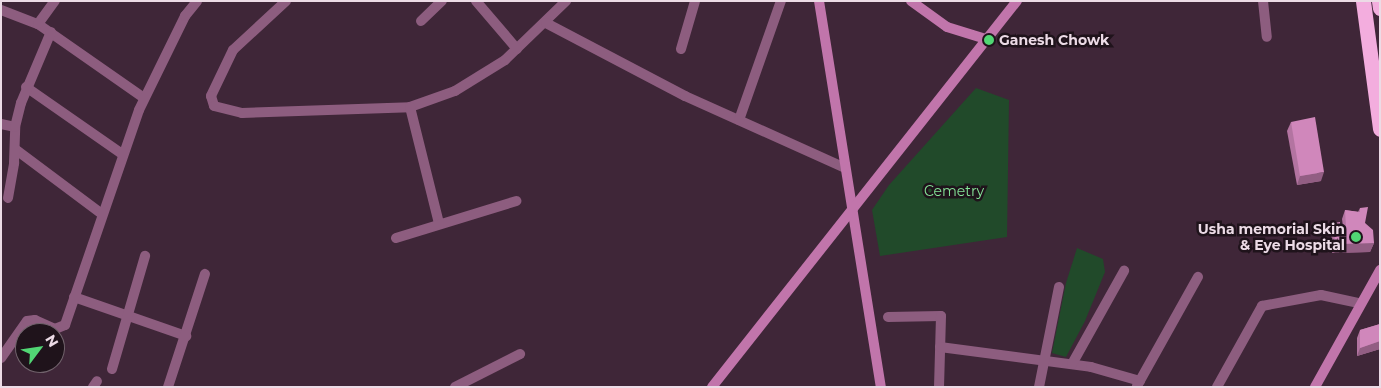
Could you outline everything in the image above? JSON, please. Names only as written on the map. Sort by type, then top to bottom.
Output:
[{"type":"highway","points":[[1363,1],[1380,129]]},
{"type":"highway","points":[[1379,1],[1380,8]]},
{"type":"street","points":[[38,24],[55,1]]},
{"type":"street","points":[[1,358],[29,320],[54,329],[63,327],[122,154],[144,98],[185,16],[197,1]]},
{"type":"street","points":[[286,1],[233,50],[211,96],[214,106],[242,113],[410,107],[455,90],[505,60],[546,23],[566,1]]},
{"type":"street","points":[[421,21],[442,1]]},
{"type":"street","points":[[476,1],[488,5],[517,49]]},
{"type":"street","points":[[681,49],[695,1]]},
{"type":"street","points":[[739,120],[781,1]]},
{"type":"street","points":[[819,1],[851,210],[881,387]]},
{"type":"street","points":[[912,1],[947,27],[989,40]]},
{"type":"street","points":[[712,387],[851,210],[989,40],[1017,1]]},
{"type":"street","points":[[1263,1],[1267,37]]},
{"type":"street","points":[[1,10],[38,24],[144,98]]},
{"type":"street","points":[[546,23],[684,96],[845,168]]},
{"type":"street","points":[[8,198],[15,149],[15,127],[26,87],[51,32]]},
{"type":"street","points":[[26,87],[122,154]]},
{"type":"street","points":[[410,107],[439,223]]},
{"type":"street","points":[[1,124],[15,127]]},
{"type":"street","points":[[15,149],[102,214]]},
{"type":"street","points":[[396,238],[439,223],[516,201]]},
{"type":"street","points":[[112,369],[129,317],[145,256]]},
{"type":"street","points":[[1315,387],[1380,270]]},
{"type":"street","points":[[1072,364],[1124,271]]},
{"type":"street","points":[[168,387],[186,336],[204,274]]},
{"type":"street","points":[[940,347],[1072,364],[1138,384],[1198,277]]},
{"type":"street","points":[[1039,387],[1059,287]]},
{"type":"street","points":[[1217,387],[1262,306],[1320,295],[1360,303]]},
{"type":"street","points":[[74,297],[186,336]]},
{"type":"street","points":[[888,317],[938,313],[942,318],[938,387]]},
{"type":"street","points":[[455,387],[473,383],[520,354]]},
{"type":"green space","name":"Cemetry","points":[[976,88],[1009,100],[1007,237],[880,256],[872,210],[889,185]]},
{"type":"green space","points":[[1077,248],[1103,259],[1105,272],[1085,321],[1066,357],[1052,353],[1066,283]]},
{"type":"building","points":[[1315,117],[1324,172],[1300,176],[1291,122]]},
{"type":"building","points":[[1368,207],[1365,223],[1373,230],[1374,243],[1335,244],[1334,223],[1340,222],[1340,227],[1346,227],[1345,210],[1360,212],[1360,208]]},
{"type":"building","points":[[1380,324],[1380,341],[1360,348],[1360,330]]},
{"type":"place","name":"Ganesh Chowk","points":[[989,40]]},
{"type":"place","name":"Usha memorial Skin & Eye Hospital","points":[[1356,237]]}]
